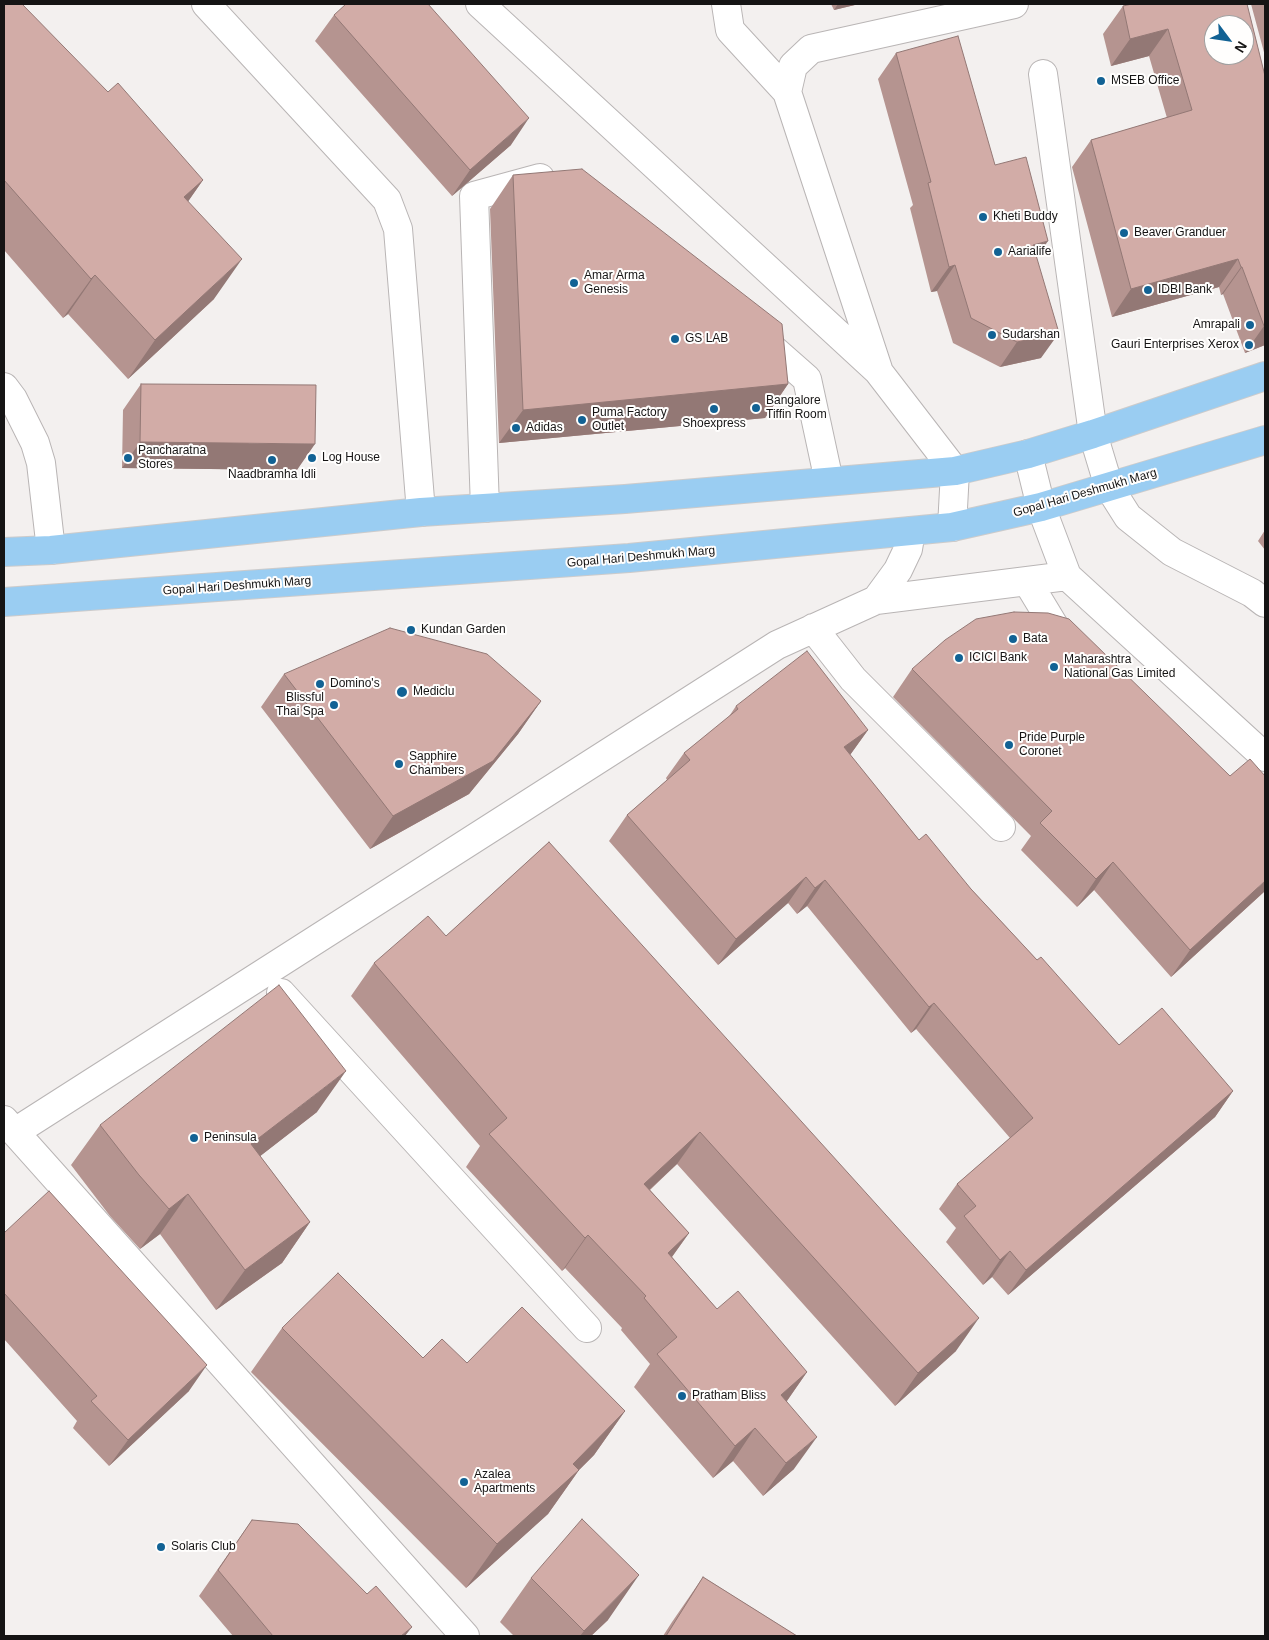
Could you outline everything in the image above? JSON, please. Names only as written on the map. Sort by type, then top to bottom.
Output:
[{"type":"main road","points":[[4,552],[51,550],[421,512],[624,499],[955,471],[1028,454],[1265,376]]},
{"type":"main road","name":"Gopal Hari Deshmukh Marg","points":[[4,602],[629,558],[952,527],[1041,507],[1265,440]]},
{"type":"street","points":[[206,4],[387,200],[398,229],[421,512]]},
{"type":"street","points":[[480,4],[878,371],[955,471],[952,527]]},
{"type":"street","points":[[726,4],[730,30],[787,92],[878,371]]},
{"type":"street","points":[[787,92],[793,66],[811,49],[1014,4]]},
{"type":"street","points":[[1043,74],[1093,434],[1109,487],[1128,517],[1172,552],[1252,593],[1265,603]]},
{"type":"street","points":[[485,508],[474,196],[549,176],[566,174]]},
{"type":"street","points":[[742,321],[807,379],[829,481]]},
{"type":"street","points":[[4,387],[13,399],[35,443],[41,463],[51,550]]},
{"type":"street","points":[[1028,454],[1041,507],[1067,576],[1265,757]]},
{"type":"street","points":[[876,600],[898,570],[908,549],[911,531]]},
{"type":"street","points":[[465,1636],[9,1126],[263,973],[777,645],[876,600],[1067,576]]},
{"type":"street","points":[[1027,581],[1056,629],[1082,657]]},
{"type":"street","points":[[813,628],[853,679],[1001,827]]},
{"type":"street","points":[[263,973],[587,1328]]},
{"type":"building","points":[[4,4],[22,4],[108,92],[118,83],[203,180],[184,197],[242,259],[155,340],[95,275],[91,279],[4,180]]},
{"type":"building","points":[[346,4],[428,4],[529,118],[470,170],[334,15]]},
{"type":"building","points":[[1132,4],[1247,4],[1250,15],[1204,15],[1204,65],[1254,65],[1254,32],[1265,76],[1264,326],[1238,259],[1131,289],[1091,140],[1192,110],[1168,29],[1130,39],[1123,6]]},
{"type":"building","points":[[958,36],[995,165],[1026,157],[1048,241],[1033,245],[1059,333],[1017,342],[971,318],[955,265],[949,267],[928,183],[931,182],[896,53]]},
{"type":"building","name":"Amar Arma Genesis","points":[[582,169],[782,324],[788,384],[523,410],[513,175]]},
{"type":"building","points":[[141,384],[316,385],[315,444],[140,442]]},
{"type":"building","points":[[1014,612],[1048,613],[1069,619],[1230,776],[1250,759],[1265,776],[1265,881],[1190,950],[1113,862],[1096,879],[1040,823],[1052,811],[912,669],[945,640],[976,619]]},
{"type":"building","name":"Sapphire Chambers","points":[[390,628],[487,654],[541,701],[493,761],[393,816],[284,674]]},
{"type":"building","points":[[807,651],[868,730],[844,747],[919,840],[926,834],[971,889],[1037,960],[1041,957],[1119,1045],[1162,1008],[1233,1091],[1026,1270],[1010,1251],[1000,1260],[964,1216],[976,1206],[957,1184],[1033,1118],[934,1003],[929,1007],[825,880],[815,888],[806,877],[736,939],[627,815],[690,760],[684,753],[738,709],[736,706]]},
{"type":"building","points":[[549,842],[979,1318],[918,1373],[700,1132],[644,1184],[689,1233],[668,1253],[717,1309],[738,1291],[807,1372],[781,1395],[817,1437],[786,1463],[755,1428],[735,1446],[657,1354],[677,1337],[644,1298],[646,1296],[588,1235],[585,1238],[489,1134],[507,1118],[374,963],[428,916],[446,936]]},
{"type":"building","points":[[279,985],[346,1071],[251,1144],[310,1222],[245,1270],[188,1194],[169,1209],[139,1175],[100,1125]]},
{"type":"building","points":[[49,1191],[207,1365],[128,1440],[91,1401],[97,1396],[4,1293],[4,1233]]},
{"type":"building","points":[[338,1273],[423,1358],[442,1339],[467,1363],[522,1307],[625,1411],[573,1464],[579,1470],[497,1544],[282,1328]]},
{"type":"building","points":[[582,1519],[639,1575],[584,1631],[531,1578]]},
{"type":"building","points":[[252,1520],[298,1524],[367,1594],[376,1586],[412,1627],[401,1636],[273,1636],[218,1570]]},
{"type":"building","points":[[703,1577],[797,1636],[666,1636]]},
{"type":"place","name":"MSEB Office","points":[[1101,81]]},
{"type":"place","name":"Kheti Buddy","points":[[983,217]]},
{"type":"place","name":"Beaver Granduer","points":[[1124,233]]},
{"type":"place","name":"Aarialife","points":[[998,252]]},
{"type":"place","name":"Amar Arma Genesis","points":[[574,283]]},
{"type":"place","name":"IDBI Bank","points":[[1148,290]]},
{"type":"place","name":"Amrapali","points":[[1250,325]]},
{"type":"place","name":"Sudarshan","points":[[992,335]]},
{"type":"place","name":"GS LAB","points":[[675,339]]},
{"type":"place","name":"Gauri Enterprises Xerox","points":[[1249,345]]},
{"type":"place","name":"Bangalore Tiffin Room","points":[[756,408]]},
{"type":"place","name":"Shoexpress","points":[[714,409]]},
{"type":"place","name":"Puma Factory Outlet","points":[[582,420]]},
{"type":"place","name":"Adidas","points":[[516,428]]},
{"type":"place","name":"Pancharatna Stores","points":[[128,458]]},
{"type":"place","name":"Log House","points":[[312,458]]},
{"type":"place","name":"Naadbramha Idli","points":[[272,460]]},
{"type":"place","name":"Kundan Garden","points":[[411,630]]},
{"type":"place","name":"Bata","points":[[1013,639]]},
{"type":"place","name":"ICICI Bank","points":[[959,658]]},
{"type":"place","name":"Maharashtra National Gas Limited","points":[[1054,667]]},
{"type":"place","name":"Domino's","points":[[320,684]]},
{"type":"place","name":"Mediclu","points":[[402,692]]},
{"type":"place","name":"Blissful Thai Spa","points":[[334,705]]},
{"type":"place","name":"Pride Purple Coronet","points":[[1009,745]]},
{"type":"place","name":"Sapphire Chambers","points":[[399,764]]},
{"type":"place","name":"Peninsula","points":[[194,1138]]},
{"type":"place","name":"Pratham Bliss","points":[[682,1396]]},
{"type":"place","name":"Azalea Apartments","points":[[464,1482]]},
{"type":"place","name":"Solaris Club","points":[[161,1547]]}]
